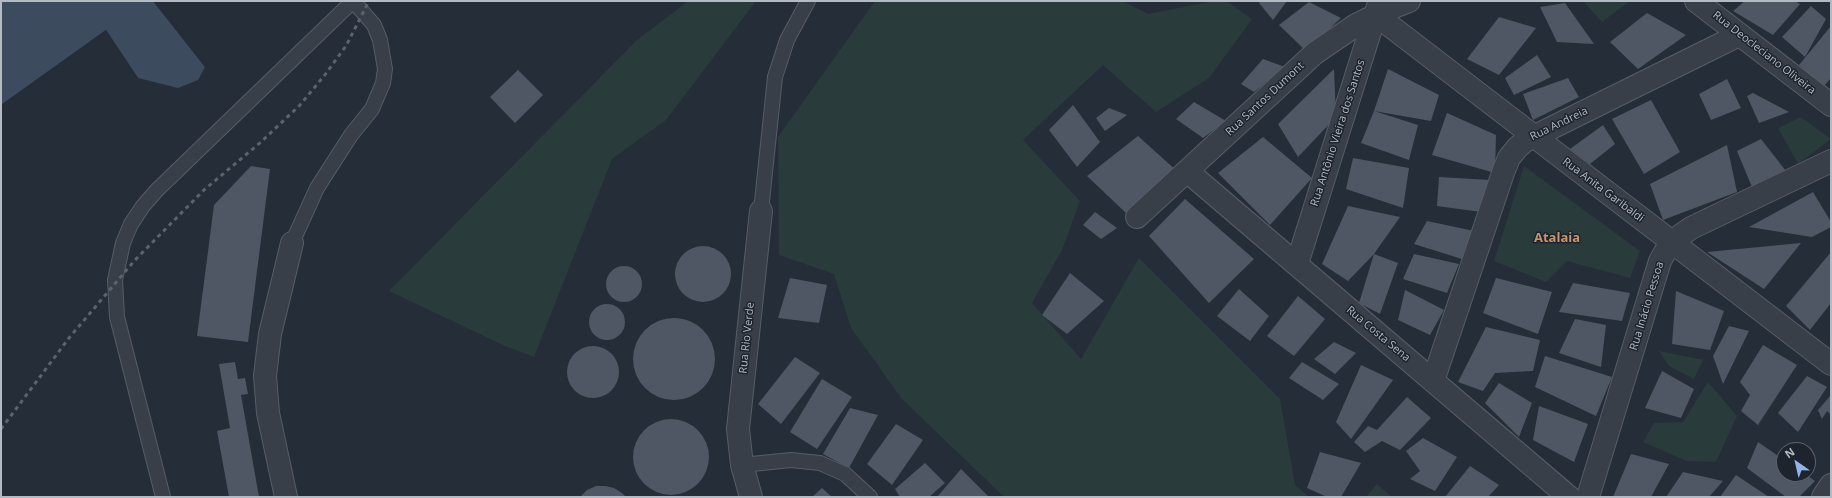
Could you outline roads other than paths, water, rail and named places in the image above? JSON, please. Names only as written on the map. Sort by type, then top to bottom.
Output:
[{"type":"street","name":"Rua Santos Dumont","points":[[1137,217],[1315,53],[1378,8],[1409,1]]},
{"type":"street","name":"Rua Deocleciano Oliveira","points":[[1696,1],[1831,106]]},
{"type":"street","name":"Rua Anita Garibaldi","points":[[1378,8],[1534,136],[1831,364]]},
{"type":"street","name":"Rua Antônio Vieira dos Santos","points":[[1297,264],[1378,8]]},
{"type":"street","name":"Rua Andreia","points":[[1433,381],[1509,158],[1525,141],[1534,136],[1739,34]]},
{"type":"street","name":"Rua Inácio Pessoa","points":[[1588,497],[1660,261],[1672,242],[1691,228],[1831,161]]},
{"type":"street","name":"Rua Costa Sena","points":[[1187,171],[1569,497]]},
{"type":"street","name":"Rua Rio Verde","points":[[751,497],[742,465],[738,429],[761,212]]},
{"type":"street","points":[[286,497],[268,414],[265,376],[270,334],[292,243]]},
{"type":"street","points":[[1823,497],[1831,485]]},
{"type":"lane","points":[[162,497],[117,318],[115,280],[122,243],[131,224],[143,206],[157,190],[353,1],[374,26],[380,40],[384,54],[385,69],[383,83],[372,109],[347,140],[317,188],[292,243]]},
{"type":"lane","points":[[761,212],[775,77],[787,40],[808,1]]},
{"type":"lane","points":[[742,465],[791,460],[820,463],[845,474],[870,497]]},
{"type":"water","points":[[1,1],[153,1],[205,67],[198,80],[178,88],[138,78],[106,30],[1,105]]},
{"type":"railway","points":[[1,429],[69,338],[135,260],[204,190],[261,142],[300,105],[346,46],[369,1]]},
{"type":"district","name":"Atalaia","points":[[1557,238]]}]
